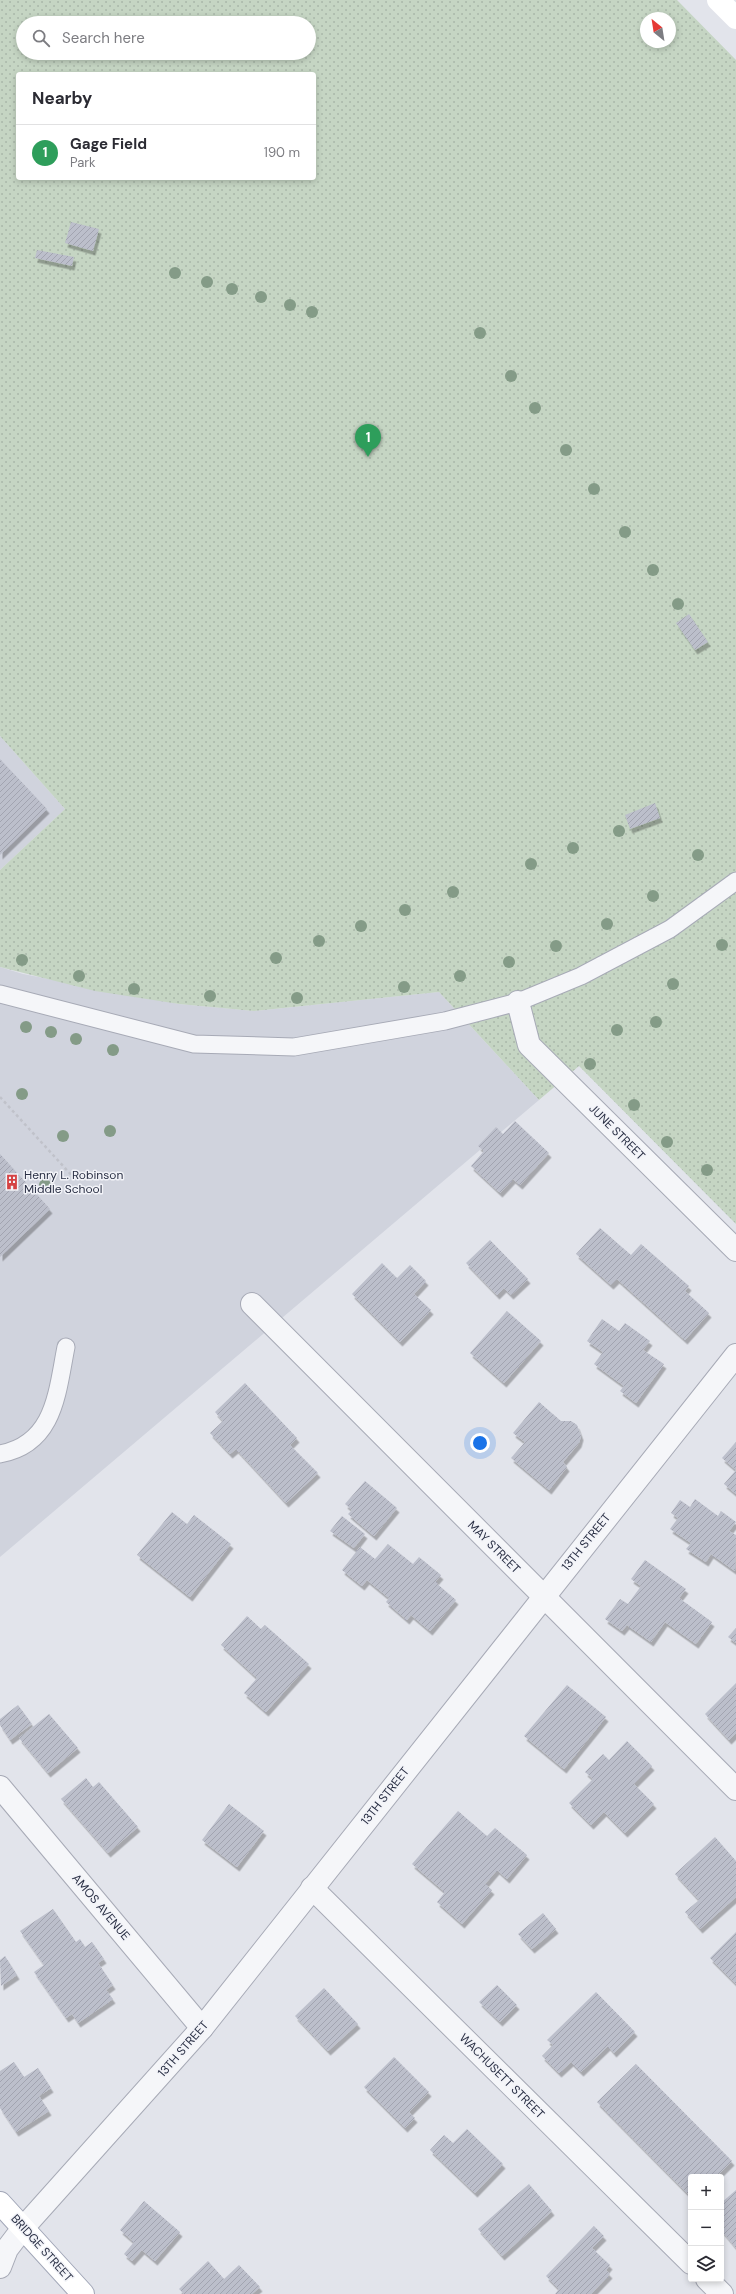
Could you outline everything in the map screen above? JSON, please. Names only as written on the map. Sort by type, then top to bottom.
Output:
[{"type":"main road","points":[[718,0],[736,18]]},
{"type":"main road","name":"BRIDGE STREET","points":[[0,2203],[83,2294]]},
{"type":"street","name":"JUNE STREET","points":[[518,1002],[529,1045],[736,1250]]},
{"type":"street","name":"MAY STREET","points":[[252,1304],[736,1789]]},
{"type":"street","name":"13TH STREET","points":[[0,2266],[8,2249],[23,2228],[202,2028],[543,1596],[736,1355]]},
{"type":"street","name":"AMOS AVENUE","points":[[0,1787],[202,2028]]},
{"type":"street","name":"WACHUSETT STREET","points":[[312,1888],[688,2260]]},
{"type":"street","points":[[710,2282],[722,2294]]},
{"type":"lane","points":[[0,994],[194,1044],[294,1046],[445,1021],[518,1002],[581,976],[670,929],[736,882]]},
{"type":"lane","points":[[0,1454],[12,1452],[31,1441],[46,1426],[54,1405],[66,1347]]},
{"type":"path","points":[[0,1097],[75,1180]]},
{"type":"shaded area","points":[[0,736],[65,809],[0,870]]},
{"type":"shaded area","points":[[0,967],[23,974],[179,1004],[254,1011],[439,992],[539,1100],[0,1557]]},
{"type":"green space","points":[[0,0],[677,0],[736,60],[736,1224],[579,1066],[539,1100],[439,992],[254,1011],[179,1004],[95,991],[0,967],[0,870],[65,809],[0,736]]},
{"type":"building","points":[[71,222],[99,229],[93,251],[65,243]]},
{"type":"building","points":[[37,250],[74,257],[72,266],[35,258]]},
{"type":"building","points":[[689,614],[708,642],[695,650],[676,623]]},
{"type":"building","points":[[0,759],[47,809],[0,855]]},
{"type":"building","points":[[655,803],[660,818],[630,829],[625,815]]},
{"type":"building","points":[[515,1121],[549,1153],[520,1185],[513,1179],[500,1193],[471,1166],[484,1151],[478,1146],[496,1127],[503,1134]]},
{"type":"building","name":"Henry L. Robinson Middle School","points":[[0,1154],[50,1209],[0,1257]]},
{"type":"building","points":[[600,1228],[631,1255],[641,1244],[689,1286],[685,1291],[709,1313],[685,1340],[617,1279],[611,1285],[576,1254]]},
{"type":"building","points":[[490,1240],[528,1279],[511,1295],[504,1288],[497,1295],[466,1263]]},
{"type":"building","points":[[382,1263],[397,1278],[410,1265],[426,1281],[414,1294],[431,1310],[400,1342],[352,1294]]},
{"type":"building","points":[[507,1311],[541,1341],[504,1383],[470,1353]]},
{"type":"building","points":[[602,1319],[619,1331],[625,1323],[650,1341],[643,1350],[664,1364],[636,1403],[620,1391],[624,1386],[594,1364],[603,1352],[587,1341]]},
{"type":"building","points":[[245,1383],[297,1438],[290,1445],[318,1473],[286,1503],[236,1449],[230,1454],[210,1433],[223,1421],[215,1412]]},
{"type":"building","points":[[539,1402],[561,1421],[571,1421],[577,1425],[581,1436],[579,1443],[563,1462],[567,1467],[549,1490],[511,1458],[525,1442],[513,1433]]},
{"type":"building","points":[[736,1442],[736,1470],[722,1458]]},
{"type":"building","points":[[736,1470],[736,1494],[724,1484]]},
{"type":"building","points":[[365,1481],[397,1508],[374,1536],[348,1514],[352,1510],[345,1504]]},
{"type":"building","points":[[695,1499],[718,1516],[721,1511],[736,1522],[729,1531],[736,1535],[735,1571],[711,1554],[706,1562],[686,1549],[691,1543],[670,1529],[678,1518],[671,1513],[680,1500],[690,1507]]},
{"type":"building","points":[[172,1512],[187,1524],[194,1515],[231,1544],[190,1597],[137,1555]]},
{"type":"building","points":[[342,1516],[365,1534],[354,1548],[330,1531]]},
{"type":"building","points":[[388,1544],[413,1564],[419,1557],[441,1575],[435,1582],[456,1600],[430,1631],[411,1615],[407,1620],[386,1602],[389,1598],[367,1580],[362,1586],[342,1570],[360,1547],[375,1559]]},
{"type":"building","points":[[645,1560],[686,1589],[679,1598],[712,1622],[696,1644],[665,1622],[651,1642],[627,1625],[622,1631],[605,1619],[620,1599],[628,1604],[641,1586],[631,1579]]},
{"type":"building","points":[[247,1616],[261,1629],[265,1625],[309,1664],[266,1712],[244,1693],[257,1678],[221,1645]]},
{"type":"building","points":[[736,1628],[736,1643],[728,1637]]},
{"type":"building","points":[[736,1683],[736,1733],[729,1740],[705,1714]]},
{"type":"building","points":[[567,1685],[606,1717],[564,1769],[524,1736]]},
{"type":"building","points":[[18,1705],[32,1724],[10,1740],[0,1725],[0,1719]]},
{"type":"building","points":[[49,1714],[78,1748],[48,1773],[19,1738]]},
{"type":"building","points":[[627,1741],[652,1766],[634,1784],[654,1804],[625,1833],[604,1812],[591,1825],[569,1803],[593,1779],[585,1772],[603,1754],[609,1760]]},
{"type":"building","points":[[86,1778],[93,1787],[99,1782],[138,1827],[108,1853],[61,1799]]},
{"type":"building","points":[[229,1804],[264,1831],[237,1867],[202,1840]]},
{"type":"building","points":[[458,1811],[487,1836],[495,1828],[527,1855],[507,1879],[497,1870],[485,1884],[492,1890],[462,1924],[437,1902],[445,1892],[412,1864]]},
{"type":"building","points":[[715,1837],[736,1861],[736,1897],[700,1929],[685,1912],[699,1900],[675,1874]]},
{"type":"building","points":[[53,1909],[76,1942],[80,1939],[85,1947],[92,1942],[104,1959],[98,1963],[113,1985],[106,1990],[113,1999],[78,2023],[72,2014],[66,2018],[34,1972],[44,1965],[20,1931]]},
{"type":"building","points":[[543,1913],[556,1929],[532,1949],[518,1934]]},
{"type":"building","points":[[736,1932],[736,1984],[710,1958]]},
{"type":"building","points":[[5,1956],[17,1975],[1,1986],[0,1960]]},
{"type":"building","points":[[497,1985],[517,2005],[500,2022],[479,2002]]},
{"type":"building","points":[[324,1988],[358,2024],[328,2051],[295,2016]]},
{"type":"building","points":[[596,1992],[635,2032],[614,2053],[608,2046],[581,2072],[571,2062],[559,2073],[542,2056],[553,2045],[547,2040]]},
{"type":"building","points":[[394,2057],[429,2092],[409,2112],[415,2118],[405,2128],[364,2087]]},
{"type":"building","points":[[14,2062],[24,2077],[38,2068],[51,2088],[39,2096],[49,2111],[16,2132],[0,2108],[0,2071]]},
{"type":"building","points":[[636,2064],[732,2161],[719,2174],[688,2174],[688,2194],[597,2102]]},
{"type":"building","points":[[467,2129],[503,2164],[475,2193],[430,2150],[444,2135],[453,2143]]},
{"type":"building","points":[[529,2184],[552,2211],[502,2256],[478,2229]]},
{"type":"building","points":[[736,2190],[736,2248],[724,2234],[724,2200]]},
{"type":"building","points":[[144,2201],[180,2232],[155,2261],[142,2250],[132,2261],[124,2254],[134,2242],[120,2230]]},
{"type":"building","points":[[594,2226],[604,2236],[592,2248],[610,2265],[606,2270],[610,2274],[591,2294],[555,2294],[559,2289],[546,2276]]},
{"type":"building","points":[[208,2261],[224,2279],[239,2265],[260,2287],[252,2294],[184,2294],[179,2289]]},
{"type":"place","name":"Gage Field","points":[[368,457]]},
{"type":"place","name":"Henry L. Robinson Middle School","points":[[12,1182]]}]
